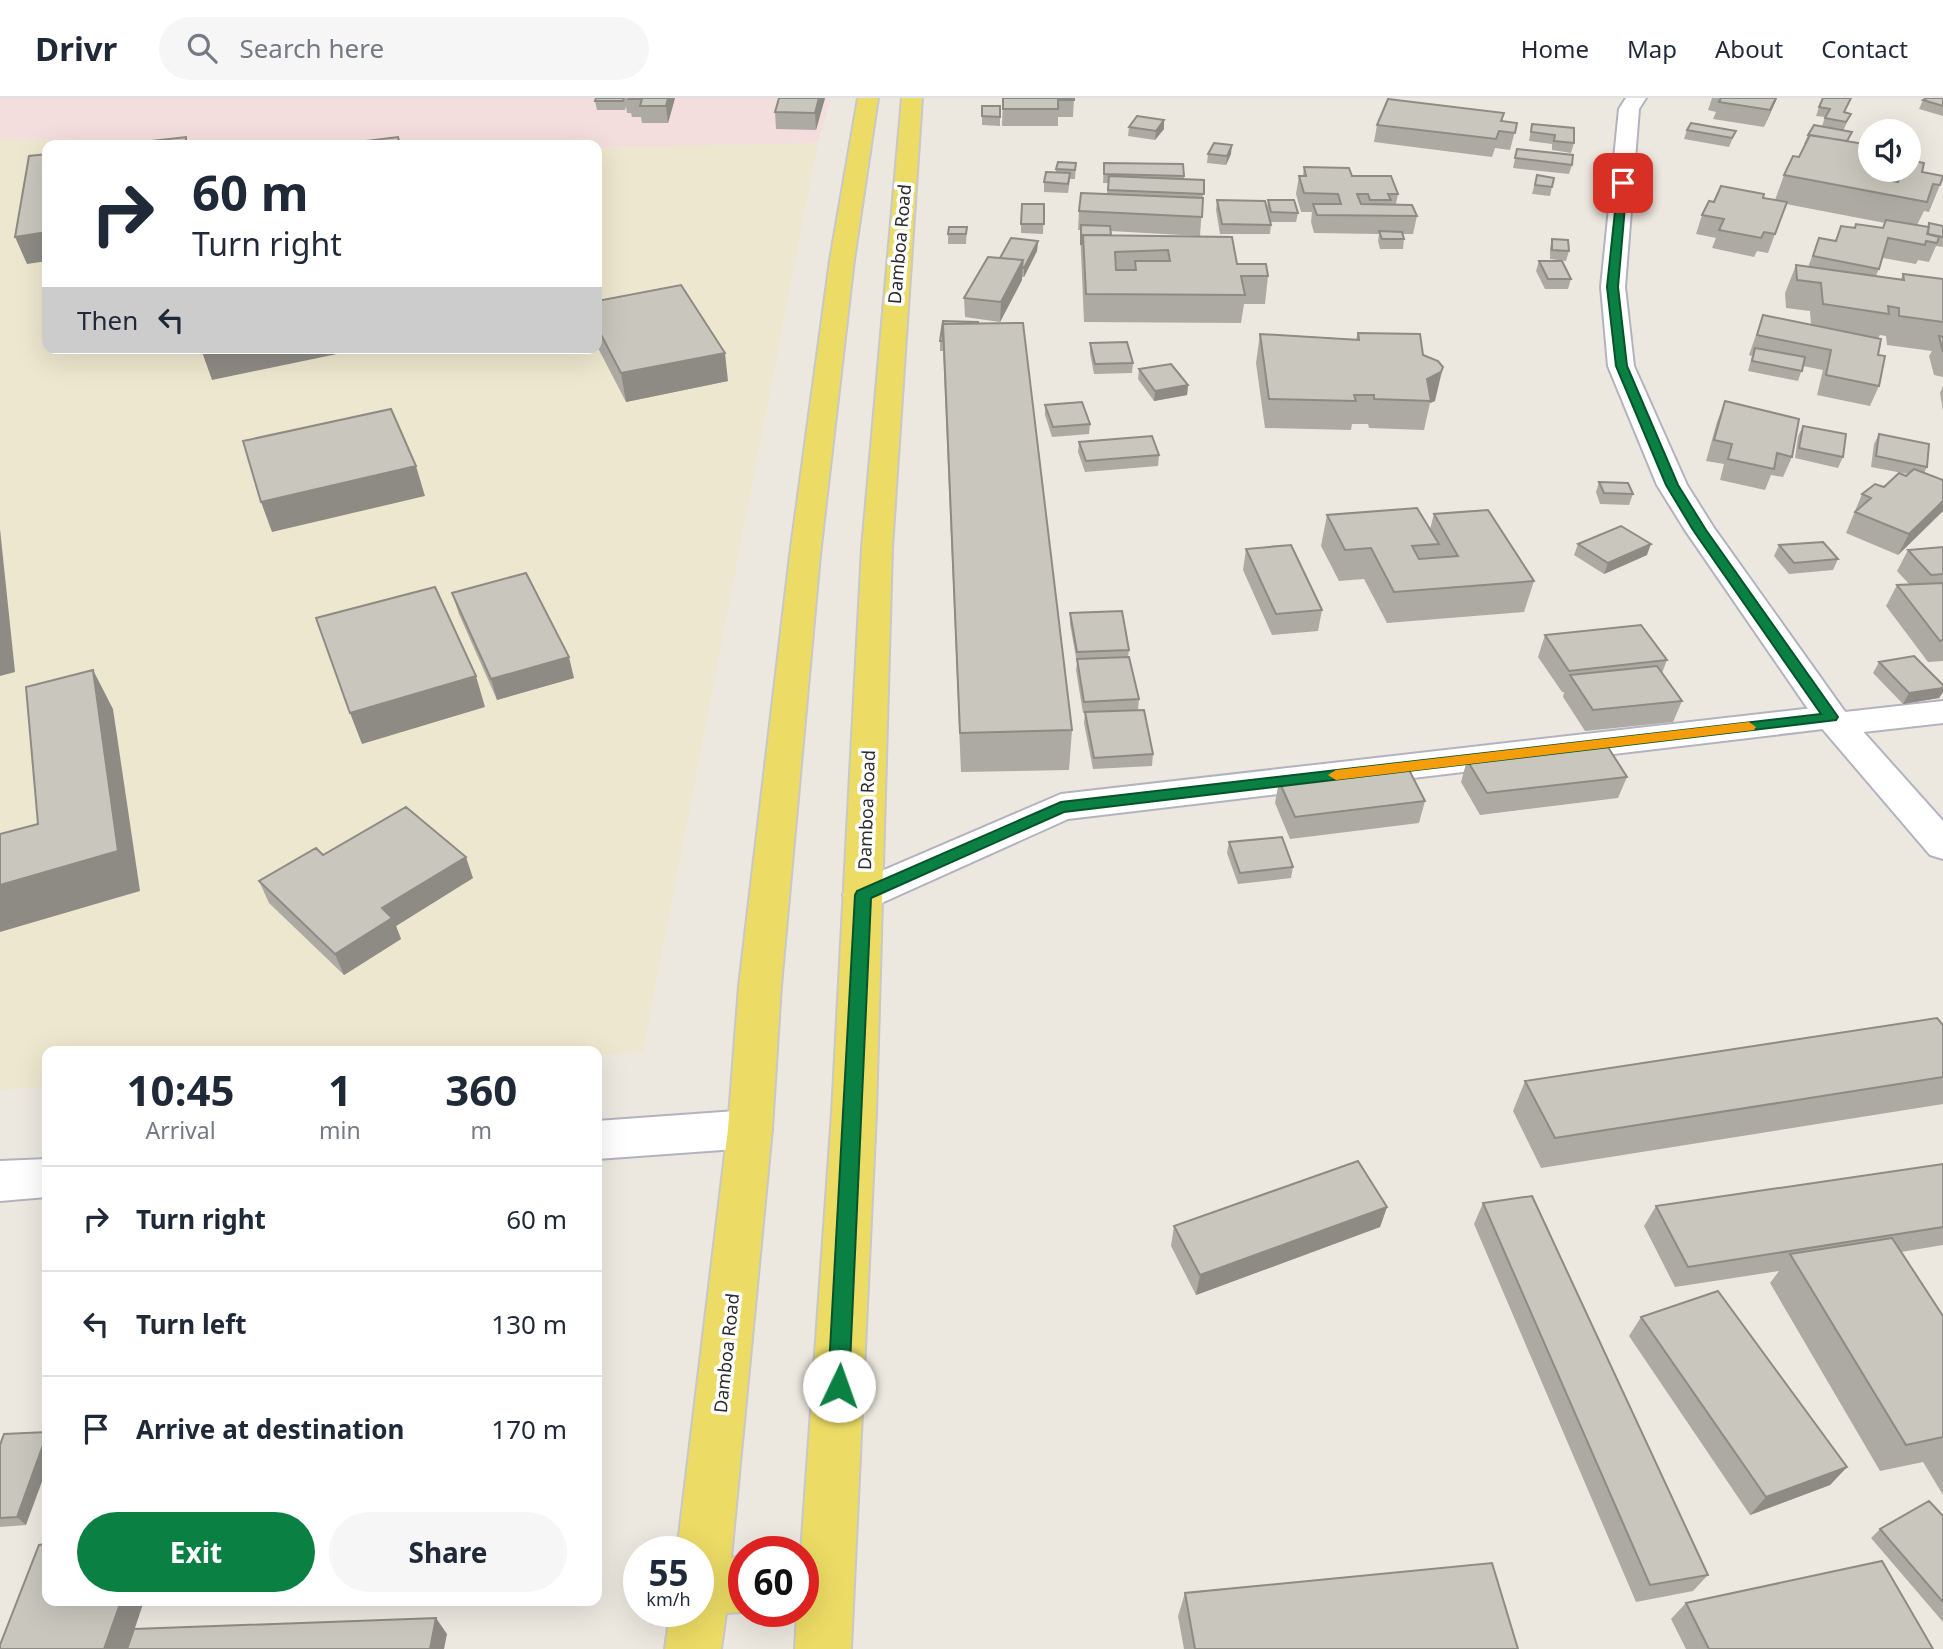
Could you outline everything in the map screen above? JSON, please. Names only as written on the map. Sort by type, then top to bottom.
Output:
[{"type":"main road","name":"Damboa Road","points":[[714,1551],[760,986],[805,555],[842,260],[868,98]]},
{"type":"main road","name":"Damboa Road","points":[[819,1540],[854,1114],[877,548],[912,98]]},
{"type":"main road","name":"Damboa Road","points":[[819,1608],[823,1649]]},
{"type":"main road","name":"Damboa Road","points":[[693,1649],[700,1627]]},
{"type":"street","points":[[1636,98],[1629,109],[1612,287],[1621,366],[1672,485],[1700,530],[1834,720],[1943,846]]},
{"type":"street","points":[[863,895],[1061,807],[1834,720],[1943,712]]},
{"type":"street","points":[[602,1140],[750,1129]]},
{"type":"street","points":[[0,1181],[42,1178]]},
{"type":"shaded area","points":[[0,98],[831,98],[818,143],[602,147],[602,140],[0,139]]},
{"type":"shaded area","points":[[0,139],[71,140],[42,140],[42,354],[602,354],[602,147],[818,143],[643,1052],[602,1055],[602,1046],[42,1046],[42,1087],[0,1090]]},
{"type":"building","points":[[596,98],[624,98],[623,101],[595,101]]},
{"type":"building","points":[[630,98],[668,98],[666,106],[640,106],[642,99]]},
{"type":"building","points":[[779,98],[819,98],[815,113],[775,112]]},
{"type":"building","points":[[1003,98],[1074,100],[1058,100],[1058,109],[1003,109]]},
{"type":"building","points":[[1721,98],[1776,98],[1770,110],[1719,102]]},
{"type":"building","points":[[1823,98],[1851,98],[1844,112],[1851,114],[1846,122],[1825,118],[1830,109],[1819,107]]},
{"type":"building","points":[[1943,98],[1943,106],[1923,100]]},
{"type":"building","points":[[1388,99],[1504,113],[1501,121],[1517,123],[1515,133],[1499,131],[1496,139],[1377,125]]},
{"type":"building","points":[[982,106],[1000,106],[1000,117],[982,116]]},
{"type":"building","points":[[1137,116],[1164,120],[1156,131],[1129,127]]},
{"type":"building","points":[[1691,123],[1736,131],[1732,138],[1687,130]]},
{"type":"building","points":[[1532,124],[1574,128],[1574,143],[1554,141],[1555,135],[1531,132]]},
{"type":"building","points":[[1814,125],[1852,132],[1847,141],[1808,135]]},
{"type":"building","points":[[1810,135],[1858,143],[1858,182],[1921,182],[1921,162],[1924,163],[1922,172],[1943,176],[1940,185],[1933,184],[1927,202],[1784,175],[1793,156],[1799,157]]},
{"type":"building","points":[[186,137],[186,140],[159,140]]},
{"type":"building","points":[[398,137],[399,140],[374,140]]},
{"type":"building","points":[[1214,143],[1232,145],[1227,156],[1208,154]]},
{"type":"building","points":[[1517,149],[1573,155],[1572,165],[1515,158]]},
{"type":"building","points":[[42,155],[42,233],[15,237],[29,156]]},
{"type":"building","points":[[1058,162],[1076,163],[1075,170],[1056,169]]},
{"type":"building","points":[[1104,163],[1183,164],[1184,176],[1104,174]]},
{"type":"building","points":[[1304,167],[1349,168],[1352,176],[1391,176],[1398,194],[1388,194],[1391,200],[1370,200],[1368,194],[1357,194],[1361,204],[1412,205],[1417,216],[1317,215],[1313,204],[1341,204],[1338,194],[1304,193],[1299,176],[1306,176]]},
{"type":"building","points":[[1046,172],[1070,173],[1068,184],[1044,182]]},
{"type":"building","points":[[1537,175],[1554,178],[1552,187],[1535,185]]},
{"type":"building","points":[[1109,176],[1204,180],[1204,194],[1108,190]]},
{"type":"building","points":[[1721,186],[1764,194],[1763,198],[1787,202],[1775,234],[1764,232],[1761,238],[1719,230],[1724,219],[1702,215],[1709,201],[1714,202]]},
{"type":"building","points":[[1081,193],[1203,198],[1202,217],[1079,211]]},
{"type":"building","points":[[1217,200],[1265,201],[1271,225],[1222,224]]},
{"type":"building","points":[[1268,200],[1294,200],[1298,213],[1271,212]]},
{"type":"building","points":[[1022,204],[1044,204],[1044,224],[1021,224]]},
{"type":"building","points":[[1886,220],[1929,227],[1927,234],[1939,237],[1937,243],[1926,241],[1925,245],[1888,238],[1879,269],[1813,256],[1819,238],[1836,241],[1841,226],[1855,228],[1856,224],[1883,228]]},
{"type":"building","points":[[1929,223],[1943,226],[1943,237],[1928,234]]},
{"type":"building","points":[[1081,225],[1110,226],[1111,235],[1083,235],[1081,245]]},
{"type":"building","points":[[949,227],[967,227],[966,234],[948,234]]},
{"type":"building","points":[[1379,231],[1402,232],[1404,239],[1382,239]]},
{"type":"building","points":[[1083,235],[1232,237],[1237,264],[1266,264],[1268,276],[1241,276],[1245,295],[1086,294]],"holes":[[[1168,250],[1170,261],[1135,261],[1136,270],[1116,270],[1115,252]]]},
{"type":"building","points":[[1011,238],[1038,241],[1024,268],[1023,260],[1000,258]]},
{"type":"building","points":[[1552,239],[1568,240],[1569,251],[1552,250]]},
{"type":"building","points":[[988,257],[1023,260],[1001,302],[964,298]]},
{"type":"building","points":[[1539,261],[1562,261],[1571,279],[1548,279]]},
{"type":"building","points":[[1796,265],[1904,280],[1903,274],[1943,279],[1943,322],[1899,316],[1899,308],[1888,306],[1889,314],[1823,304],[1821,283],[1797,280]]},
{"type":"building","points":[[681,285],[725,353],[621,373],[602,337],[602,300]]},
{"type":"building","points":[[1763,315],[1881,339],[1878,355],[1885,356],[1879,386],[1826,375],[1831,350],[1757,335]]},
{"type":"building","points":[[943,321],[978,324],[943,324],[943,341],[940,341]]},
{"type":"building","points":[[1023,323],[1072,730],[960,733],[943,324]]},
{"type":"building","points":[[1358,333],[1420,334],[1423,355],[1438,361],[1443,367],[1441,372],[1427,379],[1431,401],[1374,399],[1374,395],[1354,395],[1356,401],[1269,399],[1260,334],[1359,340]]},
{"type":"building","points":[[1127,342],[1133,363],[1095,364],[1090,343]]},
{"type":"building","points":[[1755,348],[1805,357],[1802,371],[1752,361]]},
{"type":"building","points":[[1171,364],[1188,385],[1155,391],[1139,369]]},
{"type":"building","points":[[1725,401],[1799,419],[1792,457],[1777,453],[1774,469],[1728,459],[1732,444],[1714,440]]},
{"type":"building","points":[[1082,402],[1090,424],[1053,427],[1045,405]]},
{"type":"building","points":[[391,409],[416,466],[261,502],[243,441]]},
{"type":"building","points":[[1803,426],[1846,434],[1843,457],[1799,448]]},
{"type":"building","points":[[1879,434],[1929,444],[1927,467],[1876,456]]},
{"type":"building","points":[[1152,436],[1159,455],[1086,461],[1079,442]]},
{"type":"building","points":[[1914,469],[1943,480],[1943,501],[1909,534],[1855,512],[1871,498],[1862,494],[1875,484],[1884,487],[1899,473],[1906,476]]},
{"type":"building","points":[[1599,482],[1628,483],[1633,494],[1604,493]]},
{"type":"building","points":[[1417,508],[1439,544],[1412,546],[1419,559],[1458,556],[1434,514],[1488,510],[1534,581],[1394,592],[1371,548],[1345,550],[1327,515]]},
{"type":"building","points":[[1621,526],[1651,544],[1608,563],[1578,544]]},
{"type":"building","points":[[1823,542],[1838,559],[1794,563],[1779,545]]},
{"type":"building","points":[[1291,545],[1322,610],[1276,614],[1246,549]]},
{"type":"building","points":[[1943,547],[1943,574],[1931,575],[1908,550]]},
{"type":"building","points":[[526,573],[569,657],[491,679],[452,593]]},
{"type":"building","points":[[1943,583],[1943,640],[1940,641],[1897,585]]},
{"type":"building","points":[[435,587],[476,676],[350,713],[316,618]]},
{"type":"building","points":[[1122,611],[1129,650],[1077,652],[1070,613]]},
{"type":"building","points":[[1641,625],[1667,660],[1569,671],[1545,635]]},
{"type":"building","points":[[1914,656],[1943,688],[1909,693],[1879,662]]},
{"type":"building","points":[[1129,657],[1139,699],[1084,702],[1077,659]]},
{"type":"building","points":[[1657,666],[1682,701],[1593,710],[1570,675]]},
{"type":"building","points":[[93,670],[118,851],[0,885],[0,834],[38,824],[26,687]]},
{"type":"building","points":[[1144,710],[1153,754],[1094,758],[1085,712]]},
{"type":"building","points":[[1606,744],[1627,777],[1487,793],[1467,760]]},
{"type":"building","points":[[1407,766],[1425,801],[1295,817],[1279,781]]},
{"type":"building","points":[[406,807],[466,857],[382,908],[392,918],[335,954],[259,881],[316,848],[323,855]]},
{"type":"building","points":[[1282,837],[1293,867],[1240,873],[1229,842]]},
{"type":"building","points":[[1937,1018],[1943,1025],[1943,1077],[1555,1138],[1525,1081]]},
{"type":"building","points":[[1358,1161],[1387,1207],[1200,1275],[1174,1226]]},
{"type":"building","points":[[1943,1164],[1943,1227],[1688,1267],[1656,1206]]},
{"type":"building","points":[[1532,1196],[1708,1575],[1650,1585],[1483,1203]]},
{"type":"building","points":[[1892,1238],[1943,1316],[1943,1437],[1906,1445],[1790,1254]]},
{"type":"building","points":[[1718,1291],[1847,1467],[1766,1497],[1641,1317]]},
{"type":"building","points":[[42,1432],[42,1448],[17,1517],[0,1518],[0,1445],[4,1434]]},
{"type":"building","points":[[1929,1501],[1943,1516],[1943,1602],[1880,1529]]},
{"type":"building","points":[[39,1545],[42,1545],[42,1606],[119,1606],[104,1649],[0,1649]]},
{"type":"building","points":[[1882,1561],[1933,1649],[1709,1649],[1686,1603]]},
{"type":"building","points":[[1492,1563],[1518,1649],[1195,1649],[1185,1593]]},
{"type":"building","points":[[436,1618],[430,1649],[127,1649],[134,1629]]},
{"type":"slow traffic","points":[[1336,775],[1749,727]]},
{"type":"route","points":[[839,1386],[863,895],[1061,807],[1831,717],[1700,530],[1672,485],[1621,366],[1612,287],[1623,183]]}]
